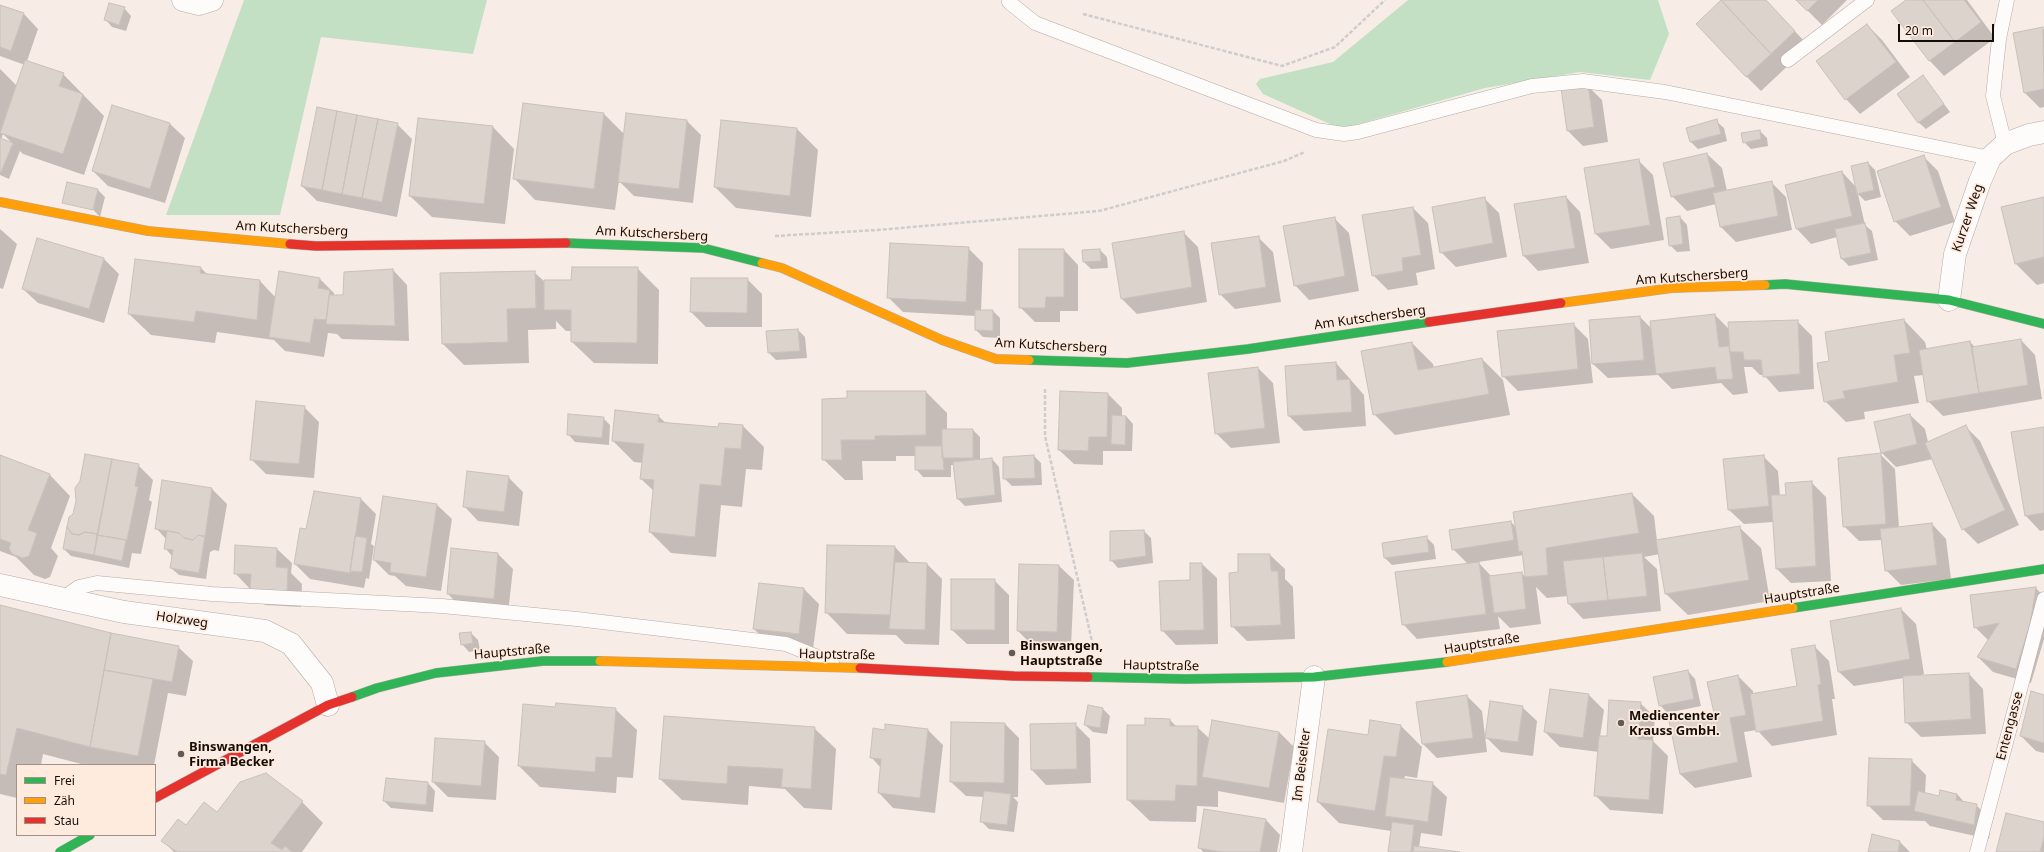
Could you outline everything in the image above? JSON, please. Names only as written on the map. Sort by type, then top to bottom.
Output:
[{"type":"street","points":[[183,0],[199,4],[212,0]]},
{"type":"street","points":[[1998,151],[2028,135],[2044,132]]},
{"type":"street","name":"Kurzer Weg","points":[[1949,300],[1955,254],[1980,182],[1998,151]]},
{"type":"street","name":"Am Kutschersberg","points":[[0,202],[148,231],[316,246],[568,243],[703,248],[782,268],[942,340],[996,359],[1127,363],[1248,349],[1672,288],[1786,284],[1949,300],[2044,324]]},
{"type":"street","name":"Hauptstraße","points":[[156,797],[328,705],[377,688],[436,673],[542,661],[612,661],[775,668],[842,667],[1014,676],[1100,678],[1186,679],[1314,677],[1443,663],[2044,569]]},
{"type":"street","name":"Holzweg","points":[[0,585],[124,612],[266,631],[291,644],[322,683],[328,705]]},
{"type":"street","name":"Im Beiselter","points":[[1291,852],[1314,677]]},
{"type":"street","points":[[60,852],[88,836]]},
{"type":"lane","points":[[1788,60],[1867,0]]},
{"type":"lane","points":[[1009,2],[1035,23],[1316,130],[1344,134],[1358,132],[1532,86],[1583,81],[1665,92],[1998,151],[1993,96],[1998,39],[2007,0]]},
{"type":"lane","points":[[62,599],[79,587],[97,583],[212,594],[442,606],[786,644],[842,667]]},
{"type":"lane","name":"Entengasse","points":[[1977,852],[2044,599]]},
{"type":"path","points":[[1082,13],[1282,66],[1335,47],[1385,0]]},
{"type":"path","points":[[772,236],[885,229],[1100,210],[1284,161],[1344,134]]},
{"type":"path","points":[[1046,360],[1045,436],[1100,678]]},
{"type":"green space","points":[[244,0],[487,0],[473,54],[321,37],[280,215],[166,215]]},
{"type":"green space","points":[[1408,0],[1658,0],[1669,34],[1650,80],[1580,72],[1485,88],[1341,129],[1263,94],[1256,84],[1260,79],[1333,62]]},
{"type":"building","points":[[1721,0],[1771,54],[1746,77],[1696,24]]},
{"type":"building","points":[[1721,0],[1766,0],[1795,31],[1771,54]]},
{"type":"building","points":[[1796,0],[1818,0],[1807,11]]},
{"type":"building","points":[[1906,0],[1923,0],[1955,42],[1929,61],[1891,11]]},
{"type":"building","points":[[1923,0],[1964,0],[1981,22],[1955,42]]},
{"type":"building","points":[[109,3],[125,7],[119,25],[104,20]]},
{"type":"building","points":[[0,5],[24,13],[11,51],[0,47]]},
{"type":"building","points":[[1867,24],[1896,62],[1845,100],[1816,61]]},
{"type":"building","points":[[2043,27],[2044,89],[2024,93],[2013,33]]},
{"type":"building","points":[[25,60],[64,73],[59,86],[83,94],[63,154],[0,133]]},
{"type":"building","points":[[1923,75],[1944,104],[1918,123],[1897,94]]},
{"type":"building","points":[[1588,84],[1594,127],[1567,131],[1561,88]]},
{"type":"building","points":[[523,103],[604,113],[594,189],[513,179]]},
{"type":"building","points":[[112,105],[170,123],[150,189],[92,171]]},
{"type":"building","points":[[317,107],[337,111],[322,190],[301,186]]},
{"type":"building","points":[[337,111],[357,115],[342,194],[322,190]]},
{"type":"building","points":[[626,113],[687,120],[679,189],[618,182]]},
{"type":"building","points":[[357,115],[378,119],[362,198],[342,194]]},
{"type":"building","points":[[418,118],[493,126],[484,204],[409,196]]},
{"type":"building","points":[[378,119],[398,123],[382,202],[362,198]]},
{"type":"building","points":[[1717,119],[1721,134],[1690,142],[1686,128]]},
{"type":"building","points":[[721,120],[797,128],[790,196],[714,187]]},
{"type":"building","points":[[1760,130],[1761,139],[1743,143],[1741,133]]},
{"type":"building","points":[[0,138],[13,143],[1,172],[0,172]]},
{"type":"building","points":[[1707,153],[1715,187],[1671,197],[1663,163]]},
{"type":"building","points":[[1924,155],[1941,207],[1894,222],[1877,171]]},
{"type":"building","points":[[1639,159],[1650,225],[1595,234],[1584,168]]},
{"type":"building","points":[[1868,162],[1874,190],[1857,194],[1851,166]]},
{"type":"building","points":[[1842,171],[1852,216],[1796,229],[1785,185]]},
{"type":"building","points":[[1772,181],[1778,216],[1720,227],[1713,193]]},
{"type":"building","points":[[67,182],[98,189],[93,210],[62,203]]},
{"type":"building","points":[[1566,196],[1575,248],[1523,256],[1514,204]]},
{"type":"building","points":[[1485,197],[1493,243],[1440,253],[1432,207]]},
{"type":"building","points":[[2044,197],[2044,257],[2015,264],[2001,207]]},
{"type":"building","points":[[1413,207],[1421,255],[1402,258],[1403,271],[1372,276],[1362,215]]},
{"type":"building","points":[[1680,216],[1683,244],[1669,246],[1666,218]]},
{"type":"building","points":[[1335,217],[1345,276],[1294,286],[1283,226]]},
{"type":"building","points":[[1865,223],[1871,253],[1841,259],[1835,229]]},
{"type":"building","points":[[1184,231],[1192,287],[1121,299],[1112,243]]},
{"type":"building","points":[[1259,236],[1266,287],[1219,295],[1211,243]]},
{"type":"building","points":[[37,238],[104,258],[89,309],[22,289]]},
{"type":"building","points":[[890,243],[969,247],[966,302],[887,298]]},
{"type":"building","points":[[1019,249],[1064,249],[1064,297],[1046,297],[1045,308],[1019,308]]},
{"type":"building","points":[[1100,249],[1101,261],[1083,262],[1082,250]]},
{"type":"building","points":[[135,259],[201,267],[200,273],[260,280],[257,320],[196,311],[194,322],[128,314]]},
{"type":"building","points":[[572,267],[638,267],[637,343],[571,342],[571,310],[544,310],[544,280],[571,280]]},
{"type":"building","points":[[393,269],[395,326],[326,324],[329,295],[343,295],[344,272]]},
{"type":"building","points":[[279,271],[320,278],[318,288],[330,290],[326,320],[314,319],[310,343],[269,337]]},
{"type":"building","points":[[535,271],[536,308],[507,309],[508,342],[442,344],[440,273]]},
{"type":"building","points":[[691,278],[748,278],[747,313],[690,312]]},
{"type":"building","points":[[975,310],[993,310],[993,331],[975,330]]},
{"type":"building","points":[[1715,314],[1719,347],[1729,346],[1733,379],[1717,380],[1715,367],[1656,374],[1650,321]]},
{"type":"building","points":[[1640,316],[1644,360],[1592,364],[1589,320]]},
{"type":"building","points":[[1904,319],[1910,353],[1894,355],[1898,382],[1843,391],[1845,398],[1824,402],[1817,363],[1829,361],[1825,332]]},
{"type":"building","points":[[1798,320],[1800,374],[1763,377],[1761,360],[1744,360],[1743,352],[1730,352],[1728,322]]},
{"type":"building","points":[[1574,323],[1578,369],[1502,377],[1497,331]]},
{"type":"building","points":[[798,329],[800,351],[768,353],[766,331]]},
{"type":"building","points":[[2021,339],[2028,385],[1979,393],[1972,347]]},
{"type":"building","points":[[1970,341],[1979,393],[1927,402],[1919,350]]},
{"type":"building","points":[[1412,342],[1418,370],[1482,358],[1489,394],[1373,415],[1361,351]]},
{"type":"building","points":[[1336,362],[1337,380],[1350,379],[1352,412],[1288,416],[1285,366]]},
{"type":"building","points":[[1258,367],[1265,428],[1215,434],[1208,373]]},
{"type":"building","points":[[847,391],[926,391],[926,435],[875,436],[875,440],[841,440],[842,460],[822,460],[822,399],[847,398]]},
{"type":"building","points":[[1060,391],[1108,393],[1107,437],[1089,437],[1088,451],[1058,450]]},
{"type":"building","points":[[256,401],[305,406],[299,464],[250,460]]},
{"type":"building","points":[[615,410],[659,415],[658,422],[718,427],[719,423],[743,425],[741,449],[725,448],[721,486],[700,484],[695,537],[649,532],[654,480],[640,479],[644,444],[612,441]]},
{"type":"building","points":[[568,414],[604,417],[602,438],[567,435]]},
{"type":"building","points":[[1910,414],[1917,444],[1881,453],[1874,422]]},
{"type":"building","points":[[1112,415],[1126,416],[1125,445],[1111,444]]},
{"type":"building","points":[[1966,425],[2005,510],[1962,530],[1925,443]]},
{"type":"building","points":[[2044,427],[2044,513],[2025,516],[2011,432]]},
{"type":"building","points":[[942,429],[973,429],[973,458],[942,458]]},
{"type":"building","points":[[915,446],[942,446],[944,470],[915,470]]},
{"type":"building","points":[[1881,453],[1886,524],[1843,527],[1838,458]]},
{"type":"building","points":[[85,454],[112,459],[98,534],[85,532],[79,535],[72,534],[67,527],[69,517],[73,514],[76,501],[75,488],[80,481]]},
{"type":"building","points":[[0,455],[50,474],[28,530],[37,533],[29,556],[23,558],[12,554],[9,548],[11,543],[0,539]]},
{"type":"building","points":[[1034,455],[1035,478],[1003,479],[1003,457]]},
{"type":"building","points":[[1764,455],[1769,506],[1728,510],[1723,459]]},
{"type":"building","points":[[992,458],[995,495],[957,499],[953,462]]},
{"type":"building","points":[[112,459],[139,464],[135,486],[138,487],[127,540],[97,535]]},
{"type":"building","points":[[467,471],[509,476],[504,512],[463,507]]},
{"type":"building","points":[[162,480],[212,488],[205,537],[198,535],[193,540],[184,538],[179,533],[155,529]]},
{"type":"building","points":[[1812,481],[1816,566],[1776,569],[1771,495],[1786,495],[1785,483]]},
{"type":"building","points":[[314,491],[361,498],[350,573],[294,564],[300,528],[306,529]]},
{"type":"building","points":[[1632,493],[1639,533],[1546,548],[1548,575],[1525,577],[1522,551],[1519,552],[1513,512]]},
{"type":"building","points":[[383,496],[437,504],[426,577],[390,572],[391,563],[373,560]]},
{"type":"building","points":[[1511,521],[1514,540],[1452,550],[1449,530]]},
{"type":"building","points":[[1932,523],[1937,565],[1885,571],[1880,529]]},
{"type":"building","points":[[1740,526],[1749,580],[1665,594],[1656,540]]},
{"type":"building","points":[[67,527],[72,534],[79,535],[85,532],[98,534],[94,555],[63,549]]},
{"type":"building","points":[[1144,530],[1146,556],[1110,561],[1110,531]]},
{"type":"building","points":[[167,531],[179,533],[184,538],[193,540],[198,535],[205,536],[199,573],[170,568],[173,550],[164,549]]},
{"type":"building","points":[[97,535],[126,540],[122,561],[94,555]]},
{"type":"building","points":[[355,536],[367,538],[362,572],[350,571]]},
{"type":"building","points":[[1427,536],[1429,552],[1384,558],[1382,543]]},
{"type":"building","points":[[235,545],[277,548],[276,567],[288,568],[287,592],[250,590],[251,574],[234,574]]},
{"type":"building","points":[[827,545],[895,546],[890,615],[825,613]]},
{"type":"building","points":[[451,548],[498,553],[494,599],[447,594]]},
{"type":"building","points":[[1642,553],[1647,596],[1608,600],[1603,557]]},
{"type":"building","points":[[1238,554],[1270,554],[1271,571],[1278,571],[1281,625],[1231,627],[1229,573],[1238,572]]},
{"type":"building","points":[[1603,557],[1608,600],[1568,604],[1563,561]]},
{"type":"building","points":[[895,562],[927,563],[925,630],[889,629]]},
{"type":"building","points":[[1479,562],[1486,614],[1402,625],[1395,572]]},
{"type":"building","points":[[1190,563],[1202,563],[1204,630],[1161,631],[1159,581],[1190,580]]},
{"type":"building","points":[[1019,564],[1059,565],[1057,632],[1017,631]]},
{"type":"building","points":[[1522,572],[1526,609],[1494,613],[1489,576]]},
{"type":"building","points":[[951,579],[995,579],[995,630],[951,630]]},
{"type":"building","points":[[759,583],[804,588],[799,634],[753,629]]},
{"type":"building","points":[[2036,587],[2030,624],[2016,669],[1977,657],[1999,623],[1974,628],[1970,595]]},
{"type":"building","points":[[0,605],[111,633],[90,747],[17,728],[6,775],[0,774]]},
{"type":"building","points":[[1901,608],[1910,659],[1838,672],[1830,621]]},
{"type":"building","points":[[471,632],[473,643],[461,645],[459,633]]},
{"type":"building","points":[[111,633],[179,646],[172,682],[104,670]]},
{"type":"building","points":[[1815,645],[1821,684],[1818,685],[1823,721],[1756,732],[1750,694],[1797,686],[1791,649]]},
{"type":"building","points":[[104,670],[153,679],[138,756],[90,747]]},
{"type":"building","points":[[1688,670],[1694,699],[1659,706],[1653,677]]},
{"type":"building","points":[[1969,673],[1971,719],[1905,723],[1903,676]]},
{"type":"building","points":[[1738,675],[1746,715],[1730,718],[1738,762],[1680,774],[1669,721],[1714,713],[1707,682]]},
{"type":"building","points":[[1550,689],[1589,694],[1583,738],[1544,732]]},
{"type":"building","points":[[2031,691],[2044,695],[2044,743],[2020,736]]},
{"type":"building","points":[[1467,695],[1473,738],[1422,744],[1416,702]]},
{"type":"building","points":[[1609,700],[1641,702],[1638,739],[1653,740],[1649,800],[1594,796],[1599,736],[1607,736]]},
{"type":"building","points":[[1490,701],[1523,706],[1518,742],[1485,738]]},
{"type":"building","points":[[556,703],[616,708],[612,758],[596,757],[595,772],[518,766],[523,704],[555,707]]},
{"type":"building","points":[[1088,705],[1103,708],[1100,728],[1084,725]]},
{"type":"building","points":[[664,716],[815,727],[811,789],[781,787],[783,769],[728,766],[727,784],[659,779]]},
{"type":"building","points":[[1145,718],[1170,719],[1170,726],[1198,726],[1197,786],[1176,785],[1175,801],[1127,800],[1127,725],[1145,725]]},
{"type":"building","points":[[1212,720],[1279,732],[1269,788],[1202,777]]},
{"type":"building","points":[[1370,720],[1401,725],[1396,757],[1384,756],[1375,811],[1317,802],[1328,729],[1368,735]]},
{"type":"building","points":[[951,722],[1005,723],[1004,783],[950,782]]},
{"type":"building","points":[[1076,723],[1077,769],[1031,770],[1030,724]]},
{"type":"building","points":[[885,724],[928,729],[920,798],[878,793],[881,759],[870,758],[873,728],[885,730]]},
{"type":"building","points":[[435,738],[485,741],[481,786],[432,782]]},
{"type":"building","points":[[1869,758],[1912,759],[1910,806],[1867,806]]},
{"type":"building","points":[[266,773],[303,801],[271,843],[282,850],[285,846],[292,852],[177,852],[161,841],[178,819],[186,825],[204,802],[217,812],[240,782]]},
{"type":"building","points":[[1390,777],[1433,782],[1428,822],[1385,816]]},
{"type":"building","points":[[386,778],[428,782],[426,805],[383,801]]},
{"type":"building","points":[[1940,790],[1957,794],[1956,800],[1977,804],[1974,825],[1914,811],[1918,791],[1939,796]]},
{"type":"building","points":[[984,791],[1011,794],[1007,825],[980,822]]},
{"type":"building","points":[[1204,809],[1266,819],[1260,852],[1222,852],[1198,848]]},
{"type":"building","points":[[2006,813],[2044,822],[2044,837],[2040,852],[1996,852]]},
{"type":"building","points":[[1392,822],[1414,825],[1411,852],[1388,852]]},
{"type":"building","points":[[1872,834],[1900,841],[1898,852],[1868,852]]},
{"type":"building","points":[[1414,846],[1460,852],[1413,852]]},
{"type":"traffic: fast","points":[[566,243],[703,248],[762,263]]},
{"type":"traffic: fast","points":[[1765,285],[1785,284],[1949,300],[2044,324]]},
{"type":"traffic: fast","points":[[1029,360],[1127,363],[1248,349],[1429,322]]},
{"type":"traffic: fast","points":[[1793,608],[2044,569]]},
{"type":"traffic: fast","points":[[352,697],[377,688],[436,673],[543,661],[600,661]]},
{"type":"traffic: fast","points":[[1088,677],[1185,679],[1314,677],[1447,662]]},
{"type":"traffic: fast","points":[[60,852],[88,836]]},
{"type":"traffic: slow","points":[[0,202],[148,231],[290,244]]},
{"type":"traffic: slow","points":[[762,263],[782,268],[942,340],[996,359],[1029,360]]},
{"type":"traffic: slow","points":[[1561,303],[1672,288],[1765,285]]},
{"type":"traffic: slow","points":[[1447,662],[1793,608]]},
{"type":"traffic: slow","points":[[600,661],[860,668]]},
{"type":"traffic: jam","points":[[290,244],[316,246],[566,243]]},
{"type":"traffic: jam","points":[[1429,322],[1561,303]]},
{"type":"traffic: jam","points":[[860,668],[1014,676],[1088,677]]},
{"type":"traffic: jam","points":[[156,797],[328,705],[352,697]]},
{"type":"place","name":"Binswangen, Hauptstraße","points":[[1012,653]]},
{"type":"place","name":"Mediencenter Krauss GmbH.","points":[[1621,723]]},
{"type":"place","name":"Binswangen, Firma Becker","points":[[181,754]]}]
